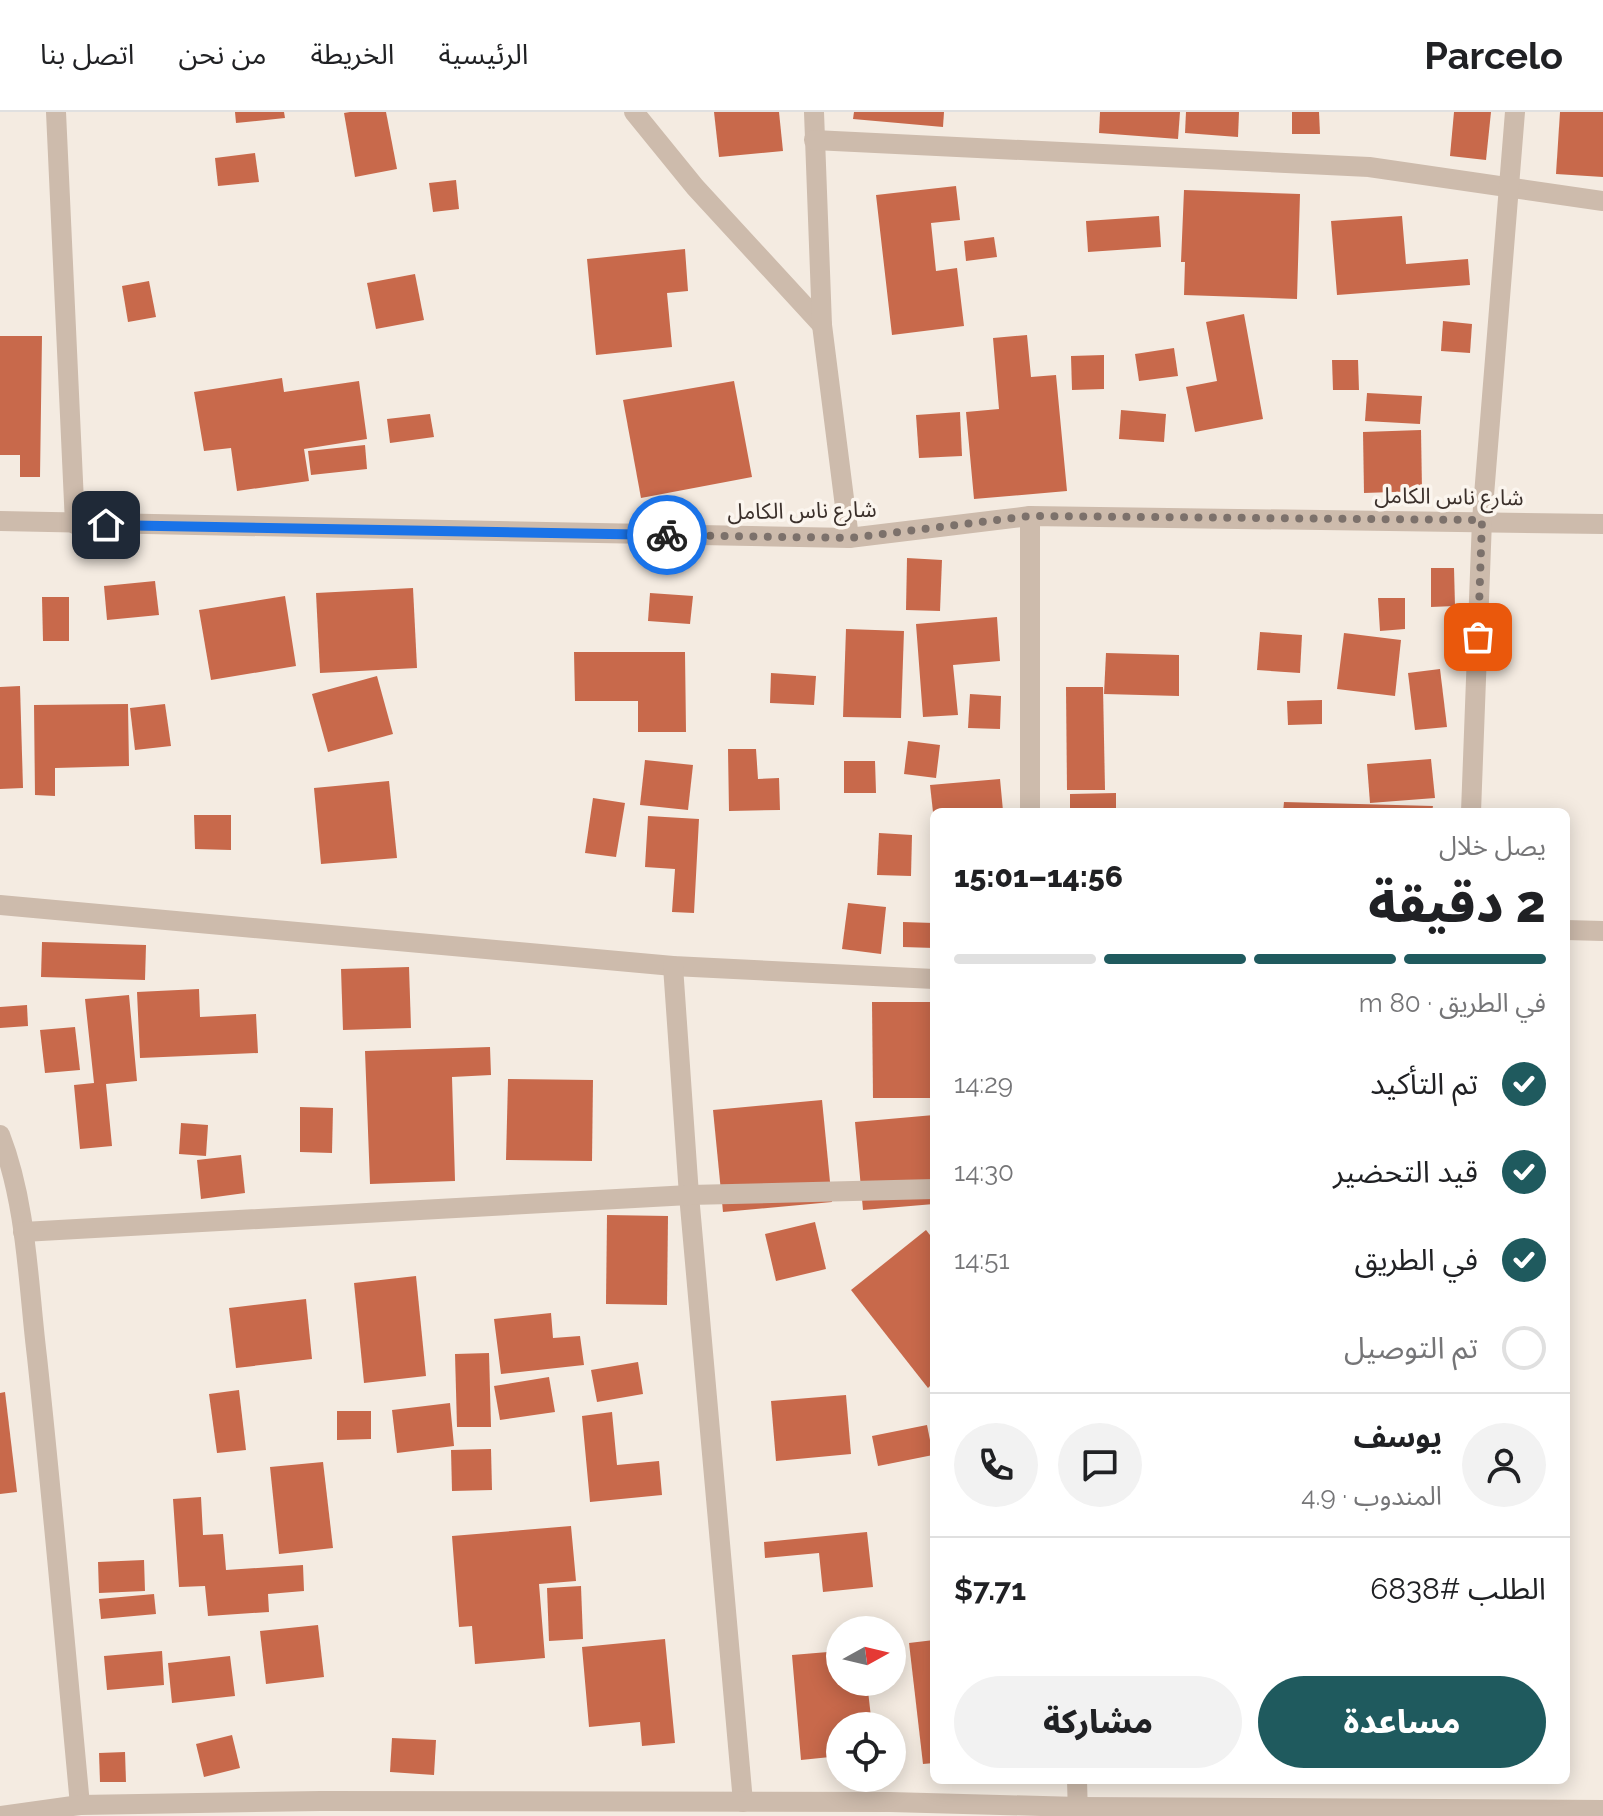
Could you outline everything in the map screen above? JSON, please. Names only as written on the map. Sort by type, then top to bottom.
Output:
[{"type":"street","points":[[56,112],[75,524]]},
{"type":"street","points":[[634,112],[695,187],[822,325]]},
{"type":"street","points":[[814,112],[822,325],[849,538]]},
{"type":"street","points":[[1471,808],[1482,520],[1515,112]]},
{"type":"street","points":[[814,140],[1369,167],[1603,201]]},
{"type":"street","points":[[1030,516],[1030,808]]},
{"type":"street","name":"شارع ناس الكامل","points":[[0,521],[849,538],[1030,516],[1603,524]]},
{"type":"street","points":[[0,905],[673,966],[930,979]]},
{"type":"street","points":[[1570,930],[1603,931]]},
{"type":"street","points":[[673,966],[689,1195],[743,1802]]},
{"type":"street","points":[[0,1135],[12,1164],[23,1232],[80,1805]]},
{"type":"street","points":[[23,1232],[689,1195],[930,1189]]},
{"type":"street","points":[[1077,1784],[1078,1811]]},
{"type":"street","points":[[0,1816],[80,1805],[321,1808],[743,1802],[1078,1811],[1577,1813],[1603,1810]]},
{"type":"building","points":[[235,112],[284,112],[285,118],[236,123]]},
{"type":"building","points":[[386,112],[397,169],[355,177],[344,113]]},
{"type":"building","points":[[714,112],[779,112],[783,151],[719,157]]},
{"type":"building","points":[[854,112],[944,112],[943,127],[853,119]]},
{"type":"building","points":[[1100,112],[1180,112],[1178,139],[1099,133]]},
{"type":"building","points":[[1186,112],[1239,112],[1238,137],[1185,133]]},
{"type":"building","points":[[1292,112],[1319,112],[1320,134],[1292,134]]},
{"type":"building","points":[[1454,112],[1491,112],[1486,160],[1450,156]]},
{"type":"building","points":[[1560,112],[1603,112],[1603,177],[1556,174]]},
{"type":"building","points":[[255,153],[259,182],[218,186],[215,158]]},
{"type":"building","points":[[456,180],[459,209],[433,212],[429,183]]},
{"type":"building","points":[[956,186],[960,220],[931,223],[936,271],[957,268],[964,326],[892,335],[876,195]]},
{"type":"building","points":[[1184,190],[1300,194],[1297,299],[1184,295],[1185,262],[1181,262]]},
{"type":"building","points":[[1159,216],[1161,247],[1088,252],[1086,221]]},
{"type":"building","points":[[1402,216],[1406,264],[1468,259],[1470,285],[1337,295],[1331,221]]},
{"type":"building","points":[[994,237],[997,257],[966,261],[964,241]]},
{"type":"building","points":[[685,249],[688,291],[667,293],[672,347],[596,355],[587,259]]},
{"type":"building","points":[[415,274],[424,320],[376,329],[367,283]]},
{"type":"building","points":[[149,281],[156,317],[128,322],[122,286]]},
{"type":"building","points":[[1244,314],[1263,419],[1195,432],[1186,387],[1217,381],[1206,322]]},
{"type":"building","points":[[1443,321],[1472,324],[1470,353],[1441,351]]},
{"type":"building","points":[[1027,335],[1031,377],[1056,375],[1067,491],[974,499],[966,412],[999,409],[993,338]]},
{"type":"building","points":[[0,336],[42,336],[40,477],[20,477],[20,455],[0,455]]},
{"type":"building","points":[[1174,348],[1178,376],[1139,381],[1135,354]]},
{"type":"building","points":[[1104,355],[1104,389],[1072,390],[1071,356]]},
{"type":"building","points":[[1332,360],[1358,360],[1359,390],[1333,390]]},
{"type":"building","points":[[282,378],[284,392],[359,381],[367,439],[304,449],[309,481],[237,491],[231,448],[204,451],[194,392]]},
{"type":"building","points":[[734,381],[752,477],[641,498],[623,400]]},
{"type":"building","points":[[1367,393],[1422,396],[1420,424],[1365,421]]},
{"type":"building","points":[[1121,410],[1166,414],[1164,442],[1119,439]]},
{"type":"building","points":[[960,412],[962,456],[919,458],[916,415]]},
{"type":"building","points":[[430,414],[434,437],[390,443],[387,419]]},
{"type":"building","points":[[1421,430],[1422,491],[1364,493],[1363,432]]},
{"type":"building","points":[[365,445],[367,469],[311,475],[308,451]]},
{"type":"building","points":[[907,558],[942,560],[940,611],[906,610]]},
{"type":"building","points":[[1431,568],[1454,568],[1455,606],[1431,607]]},
{"type":"building","points":[[155,581],[159,615],[107,620],[104,586]]},
{"type":"building","points":[[413,588],[417,668],[320,673],[316,593]]},
{"type":"building","points":[[650,593],[693,596],[690,624],[648,621]]},
{"type":"building","points":[[285,596],[296,666],[211,680],[199,610]]},
{"type":"building","points":[[42,597],[69,597],[69,641],[43,641]]},
{"type":"building","points":[[1378,598],[1405,598],[1405,629],[1380,631]]},
{"type":"building","points":[[997,617],[1000,661],[953,665],[958,715],[923,717],[916,624]]},
{"type":"building","points":[[846,629],[904,631],[901,718],[843,717]]},
{"type":"building","points":[[1260,632],[1302,635],[1300,673],[1257,670]]},
{"type":"building","points":[[1344,633],[1401,640],[1395,696],[1337,689]]},
{"type":"building","points":[[574,652],[685,652],[686,732],[638,732],[638,701],[575,701]]},
{"type":"building","points":[[1106,653],[1179,655],[1179,696],[1104,694]]},
{"type":"building","points":[[1440,669],[1447,727],[1415,730],[1408,673]]},
{"type":"building","points":[[771,673],[816,676],[814,705],[770,703]]},
{"type":"building","points":[[377,676],[393,734],[328,752],[312,694]]},
{"type":"building","points":[[20,686],[23,788],[0,789],[0,687]]},
{"type":"building","points":[[1066,687],[1103,687],[1105,790],[1067,790]]},
{"type":"building","points":[[970,694],[1001,696],[1000,729],[968,728]]},
{"type":"building","points":[[1322,700],[1322,724],[1288,725],[1287,701]]},
{"type":"building","points":[[128,704],[129,766],[55,768],[55,796],[35,795],[34,705]]},
{"type":"building","points":[[165,704],[171,746],[135,750],[130,708]]},
{"type":"building","points":[[908,741],[940,745],[936,778],[904,774]]},
{"type":"building","points":[[728,749],[756,749],[758,779],[779,778],[780,810],[729,811]]},
{"type":"building","points":[[1431,759],[1435,798],[1370,803],[1367,764]]},
{"type":"building","points":[[645,760],[693,765],[688,810],[640,805]]},
{"type":"building","points":[[844,761],[875,761],[876,793],[844,793]]},
{"type":"building","points":[[1000,779],[1003,808],[933,808],[930,785]]},
{"type":"building","points":[[389,781],[397,858],[321,864],[314,788]]},
{"type":"building","points":[[1116,793],[1116,808],[1070,808],[1070,794]]},
{"type":"building","points":[[593,798],[625,803],[616,857],[585,853]]},
{"type":"building","points":[[1284,802],[1433,806],[1433,808],[1283,808]]},
{"type":"building","points":[[194,815],[231,815],[231,850],[195,849]]},
{"type":"building","points":[[648,816],[699,819],[694,913],[672,912],[675,869],[645,867]]},
{"type":"building","points":[[879,833],[912,835],[911,876],[877,875]]},
{"type":"building","points":[[848,903],[886,907],[881,954],[842,949]]},
{"type":"building","points":[[903,922],[930,923],[930,948],[903,947]]},
{"type":"building","points":[[42,942],[146,945],[145,980],[41,977]]},
{"type":"building","points":[[409,967],[411,1028],[343,1030],[341,969]]},
{"type":"building","points":[[199,989],[200,1017],[256,1014],[258,1053],[140,1058],[137,992]]},
{"type":"building","points":[[129,995],[137,1081],[106,1084],[112,1146],[80,1149],[74,1085],[94,1083],[85,999]]},
{"type":"building","points":[[872,1002],[930,1002],[930,1098],[873,1098]]},
{"type":"building","points":[[27,1005],[28,1026],[0,1028],[0,1007]]},
{"type":"building","points":[[75,1027],[80,1070],[45,1073],[40,1030]]},
{"type":"building","points":[[490,1047],[491,1075],[452,1077],[455,1181],[370,1184],[365,1051]]},
{"type":"building","points":[[508,1079],[593,1080],[592,1161],[506,1160]]},
{"type":"building","points":[[822,1100],[832,1202],[723,1212],[713,1110]]},
{"type":"building","points":[[300,1107],[333,1108],[332,1153],[300,1152]]},
{"type":"building","points":[[930,1115],[930,1204],[863,1210],[855,1122]]},
{"type":"building","points":[[181,1123],[208,1125],[206,1156],[179,1154]]},
{"type":"building","points":[[241,1155],[245,1193],[201,1199],[197,1160]]},
{"type":"building","points":[[607,1215],[668,1216],[667,1305],[606,1304]]},
{"type":"building","points":[[815,1222],[826,1269],[776,1281],[765,1234]]},
{"type":"building","points":[[926,1230],[930,1235],[928,1388],[851,1290]]},
{"type":"building","points":[[416,1276],[426,1376],[364,1383],[354,1283]]},
{"type":"building","points":[[306,1299],[312,1359],[236,1368],[229,1308]]},
{"type":"building","points":[[551,1313],[553,1338],[580,1336],[584,1365],[501,1374],[494,1319]]},
{"type":"building","points":[[489,1353],[491,1427],[457,1427],[455,1354]]},
{"type":"building","points":[[638,1362],[643,1394],[597,1402],[591,1370]]},
{"type":"building","points":[[549,1377],[555,1412],[500,1420],[494,1386]]},
{"type":"building","points":[[239,1390],[246,1450],[217,1453],[209,1394]]},
{"type":"building","points":[[5,1392],[17,1492],[0,1494],[0,1393]]},
{"type":"building","points":[[846,1395],[851,1454],[776,1461],[771,1401]]},
{"type":"building","points":[[450,1403],[454,1446],[397,1453],[392,1410]]},
{"type":"building","points":[[337,1411],[371,1411],[371,1439],[337,1440]]},
{"type":"building","points":[[612,1412],[617,1465],[659,1461],[662,1495],[590,1502],[582,1416]]},
{"type":"building","points":[[927,1425],[930,1456],[878,1466],[872,1436]]},
{"type":"building","points":[[491,1449],[492,1490],[452,1491],[451,1450]]},
{"type":"building","points":[[323,1462],[333,1548],[279,1554],[270,1467]]},
{"type":"building","points":[[201,1497],[203,1535],[223,1534],[226,1570],[303,1565],[304,1591],[268,1594],[269,1612],[208,1616],[205,1586],[179,1587],[173,1499]]},
{"type":"building","points":[[571,1526],[576,1581],[539,1584],[545,1658],[475,1664],[472,1626],[459,1627],[452,1536]]},
{"type":"building","points":[[867,1532],[873,1587],[823,1592],[819,1553],[765,1558],[764,1542]]},
{"type":"building","points":[[144,1560],[145,1591],[99,1593],[98,1562]]},
{"type":"building","points":[[581,1586],[583,1639],[549,1641],[547,1588]]},
{"type":"building","points":[[154,1594],[156,1614],[101,1619],[99,1599]]},
{"type":"building","points":[[318,1625],[324,1677],[266,1684],[260,1631]]},
{"type":"building","points":[[665,1639],[675,1743],[642,1746],[640,1722],[589,1727],[582,1647]]},
{"type":"building","points":[[930,1640],[930,1763],[923,1764],[909,1643]]},
{"type":"building","points":[[162,1651],[164,1685],[107,1690],[104,1656]]},
{"type":"building","points":[[826,1652],[826,1696],[869,1696],[870,1712],[826,1712],[826,1757],[801,1760],[792,1655]]},
{"type":"building","points":[[230,1656],[235,1696],[172,1703],[168,1663]]},
{"type":"building","points":[[232,1735],[240,1768],[204,1777],[196,1744]]},
{"type":"building","points":[[392,1738],[436,1740],[434,1775],[390,1772]]},
{"type":"building","points":[[125,1752],[126,1782],[100,1782],[99,1753]]},
{"type":"way so far","points":[[667,535],[849,538],[1030,516],[1482,520],[1478,637]]},
{"type":"route","points":[[106,525],[667,535]]}]
